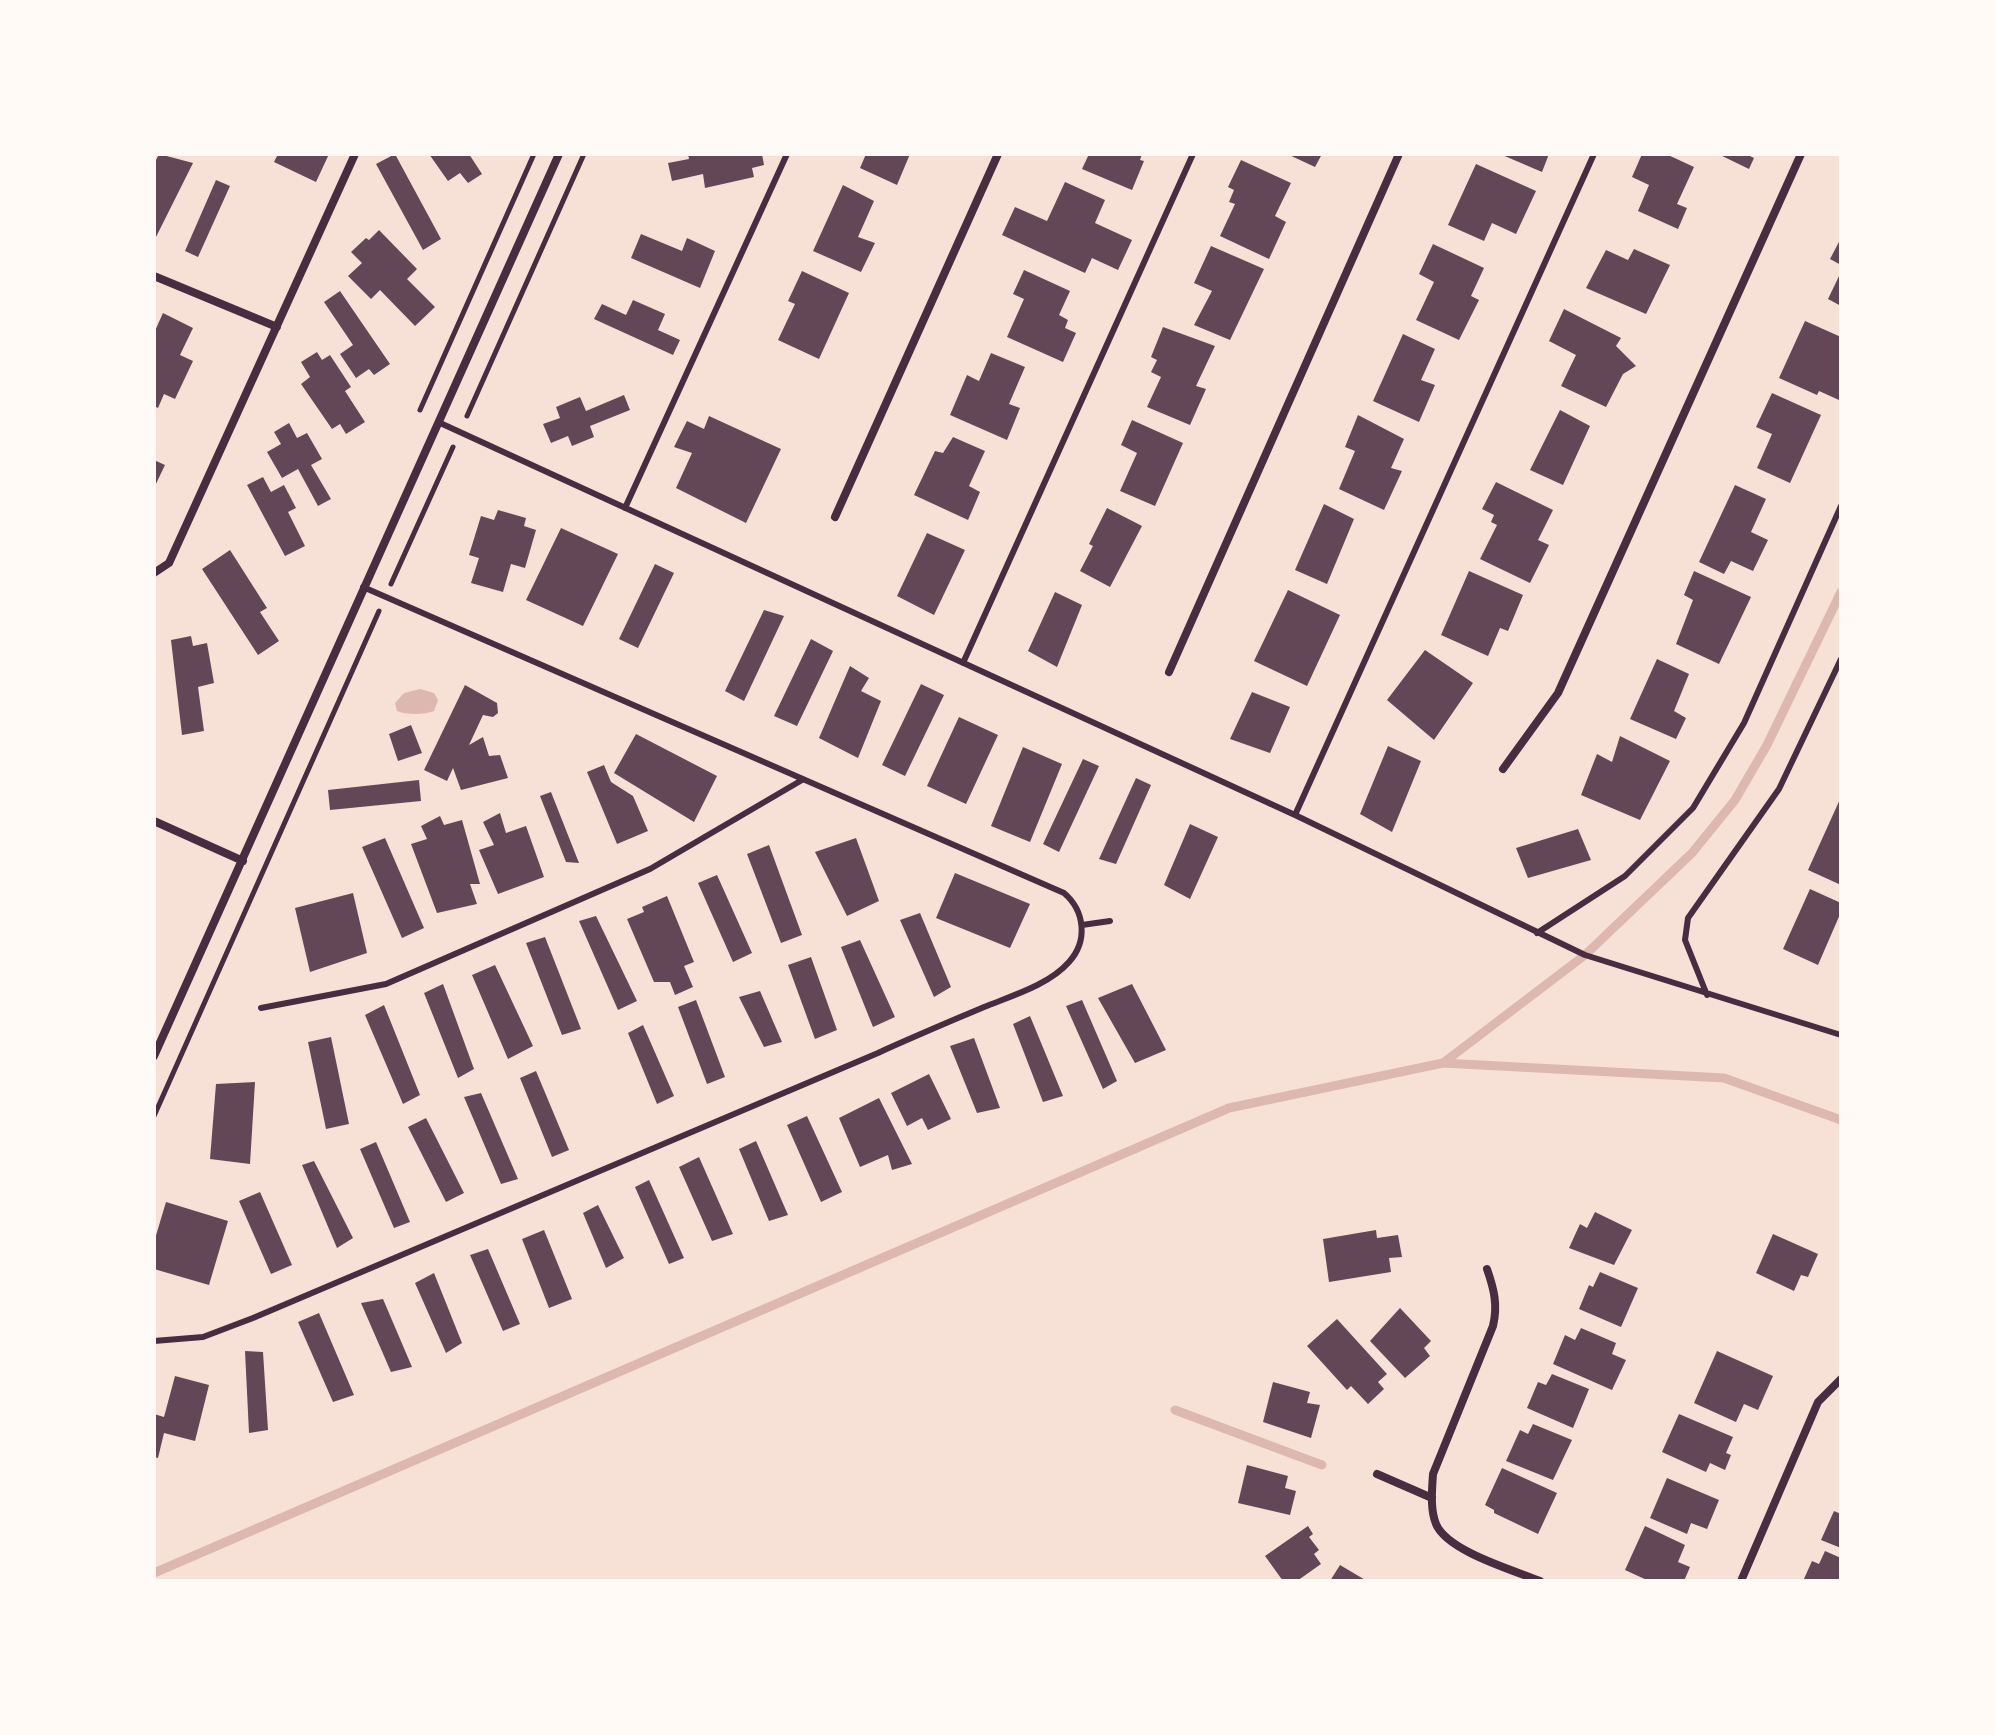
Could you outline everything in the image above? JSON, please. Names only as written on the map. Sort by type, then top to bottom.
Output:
[{"type":"street","points":[[154,573],[169,563],[355,154]]},
{"type":"street","points":[[154,1056],[559,154]]},
{"type":"street","points":[[835,517],[998,154]]},
{"type":"street","points":[[1169,672],[1399,154]]},
{"type":"street","points":[[1503,769],[1558,693],[1801,154]]},
{"type":"street","points":[[154,276],[277,327]]},
{"type":"street","points":[[154,821],[243,861]]},
{"type":"street","points":[[1487,1269],[1497,1310],[1433,1474],[1435,1522],[1454,1545],[1540,1581]]},
{"type":"street","points":[[1741,1581],[1818,1402],[1841,1379]]},
{"type":"street","points":[[1377,1474],[1432,1498]]},
{"type":"lane","points":[[625,508],[787,154]]},
{"type":"lane","points":[[963,663],[1193,154]]},
{"type":"lane","points":[[1295,815],[1594,154]]},
{"type":"lane","points":[[438,422],[1295,815],[1585,955],[1841,1035]]},
{"type":"lane","points":[[1537,933],[1625,876],[1693,808],[1744,723],[1841,506]]},
{"type":"lane","points":[[154,1341],[203,1337],[253,1318],[1014,995],[1057,973],[1079,947],[1082,925],[1073,900],[1064,893],[363,587]]},
{"type":"lane","points":[[1707,995],[1685,940],[1688,918],[1779,789],[1841,659]]},
{"type":"lane","points":[[261,1008],[386,984],[650,869],[802,780]]},
{"type":"lane","points":[[1082,925],[1110,921]]},
{"type":"path","points":[[419,413],[534,154]]},
{"type":"path","points":[[154,1116],[584,154]]},
{"type":"shaded area","points":[[420,689],[434,693],[438,700],[434,711],[416,714],[397,711],[395,703],[404,693]]},
{"type":"building","points":[[159,154],[193,163],[154,241],[154,164]]},
{"type":"building","points":[[278,154],[329,154],[316,182],[274,162]]},
{"type":"building","points":[[395,154],[441,239],[423,250],[376,164]]},
{"type":"building","points":[[429,154],[469,154],[482,174],[468,183],[460,173],[448,181]]},
{"type":"building","points":[[688,154],[762,154],[764,165],[752,168],[754,177],[705,188],[703,174],[672,181],[668,163],[689,159]]},
{"type":"building","points":[[866,154],[910,154],[897,185],[860,168]]},
{"type":"building","points":[[1089,154],[1142,154],[1140,160],[1144,161],[1132,190],[1082,169]]},
{"type":"building","points":[[1287,154],[1322,154],[1315,167]]},
{"type":"building","points":[[1500,154],[1549,154],[1542,172]]},
{"type":"building","points":[[1642,154],[1666,154],[1694,167],[1677,204],[1687,208],[1678,229],[1638,211],[1649,185],[1632,177]]},
{"type":"building","points":[[1718,154],[1746,154],[1754,158],[1749,169]]},
{"type":"building","points":[[1241,160],[1291,183],[1275,216],[1286,222],[1269,259],[1220,236],[1235,204],[1229,202],[1234,190],[1228,187]]},
{"type":"building","points":[[1476,164],[1536,191],[1516,234],[1492,223],[1484,241],[1448,225]]},
{"type":"building","points":[[216,180],[230,186],[198,257],[185,251]]},
{"type":"building","points":[[1065,182],[1105,200],[1095,223],[1132,240],[1118,270],[1092,258],[1085,273],[1002,235],[1015,207],[1047,221]]},
{"type":"building","points":[[843,185],[874,201],[858,237],[875,243],[861,272],[813,251]]},
{"type":"building","points":[[379,230],[417,269],[407,279],[435,307],[415,326],[380,290],[371,299],[348,276],[362,263],[351,252]]},
{"type":"building","points":[[641,234],[682,251],[687,238],[715,251],[700,288],[631,258]]},
{"type":"building","points":[[1841,238],[1841,265],[1830,259]]},
{"type":"building","points":[[1433,244],[1484,268],[1471,296],[1479,300],[1459,340],[1416,320],[1434,282],[1419,274]]},
{"type":"building","points":[[1211,246],[1264,269],[1230,340],[1194,325],[1212,291],[1194,283]]},
{"type":"building","points":[[1634,249],[1670,265],[1646,314],[1586,288],[1606,250],[1628,260]]},
{"type":"building","points":[[1024,270],[1070,291],[1059,315],[1068,320],[1065,328],[1076,333],[1063,362],[1007,337],[1024,299],[1013,294]]},
{"type":"building","points":[[802,271],[849,293],[819,359],[778,340],[795,304],[788,301]]},
{"type":"building","points":[[1841,272],[1841,306],[1828,299]]},
{"type":"building","points":[[340,291],[390,364],[374,375],[369,369],[356,378],[340,354],[353,345],[324,302]]},
{"type":"building","points":[[633,300],[665,314],[658,330],[680,340],[673,355],[594,319],[602,304],[626,315]]},
{"type":"building","points":[[1564,309],[1621,338],[1616,346],[1636,366],[1623,374],[1606,407],[1561,386],[1576,355],[1549,341]]},
{"type":"building","points":[[163,313],[193,328],[180,355],[193,361],[175,399],[164,394],[158,408],[154,406],[154,333]]},
{"type":"building","points":[[1805,321],[1841,337],[1839,400],[1819,391],[1817,395],[1779,378]]},
{"type":"building","points":[[1163,327],[1215,346],[1196,386],[1206,389],[1190,425],[1147,407],[1161,377],[1151,372],[1157,360],[1151,357]]},
{"type":"building","points":[[1403,334],[1435,349],[1421,380],[1435,385],[1419,422],[1373,401]]},
{"type":"building","points":[[317,352],[322,360],[330,355],[351,387],[345,391],[365,422],[346,434],[340,424],[332,429],[301,384],[310,377],[301,362]]},
{"type":"building","points":[[991,353],[1025,367],[1009,404],[1020,408],[1007,440],[950,415],[967,375],[979,381]]},
{"type":"building","points":[[1772,393],[1821,415],[1790,483],[1757,468],[1772,434],[1756,427]]},
{"type":"building","points":[[624,395],[630,410],[590,426],[594,437],[572,446],[568,436],[551,443],[543,424],[560,418],[556,407],[580,397],[586,411]]},
{"type":"building","points":[[1560,410],[1590,426],[1563,485],[1530,470]]},
{"type":"building","points":[[1358,415],[1404,439],[1391,468],[1402,471],[1384,510],[1339,489],[1355,451],[1345,447]]},
{"type":"building","points":[[709,416],[781,449],[746,523],[676,488],[692,453],[674,447],[687,421],[704,429]]},
{"type":"building","points":[[1132,420],[1183,443],[1155,506],[1120,491],[1137,453],[1121,445]]},
{"type":"building","points":[[289,423],[297,438],[307,433],[322,459],[311,465],[331,499],[318,506],[298,469],[282,478],[267,452],[281,444],[274,432]]},
{"type":"building","points":[[953,437],[985,451],[969,486],[980,492],[968,520],[914,495],[935,451],[943,453]]},
{"type":"building","points":[[154,460],[165,465],[154,488]]},
{"type":"building","points":[[263,477],[271,492],[284,485],[296,508],[288,512],[305,546],[285,556],[247,485]]},
{"type":"building","points":[[1496,482],[1553,510],[1538,540],[1549,545],[1530,583],[1480,559],[1497,525],[1491,522],[1494,515],[1482,509]]},
{"type":"building","points":[[1735,485],[1766,499],[1751,532],[1768,540],[1753,571],[1731,561],[1724,574],[1699,562]]},
{"type":"building","points":[[1324,504],[1354,519],[1327,584],[1295,570]]},
{"type":"building","points":[[1107,508],[1142,526],[1110,587],[1080,571]]},
{"type":"building","points":[[498,510],[526,518],[524,526],[536,530],[525,568],[511,564],[503,592],[471,583],[479,558],[469,555],[481,516],[494,520]]},
{"type":"building","points":[[561,528],[618,554],[583,626],[526,600]]},
{"type":"building","points":[[927,533],[965,550],[934,615],[897,596]]},
{"type":"building","points":[[230,550],[267,608],[260,612],[279,641],[258,655],[202,569]]},
{"type":"building","points":[[655,564],[674,573],[638,648],[619,639]]},
{"type":"building","points":[[1469,571],[1523,595],[1508,631],[1500,628],[1488,656],[1441,635]]},
{"type":"building","points":[[1694,571],[1751,597],[1719,664],[1676,644],[1693,600],[1684,595]]},
{"type":"building","points":[[1288,590],[1340,615],[1307,686],[1254,661]]},
{"type":"building","points":[[1055,592],[1082,605],[1057,667],[1028,651]]},
{"type":"building","points":[[764,610],[784,616],[744,701],[725,691]]},
{"type":"building","points":[[191,636],[193,646],[207,643],[214,683],[198,687],[204,731],[182,735],[171,640]]},
{"type":"building","points":[[811,639],[833,651],[797,726],[774,716]]},
{"type":"building","points":[[1425,650],[1473,683],[1434,740],[1387,700]]},
{"type":"building","points":[[1657,659],[1689,674],[1674,711],[1686,718],[1676,739],[1630,719]]},
{"type":"building","points":[[850,666],[869,678],[861,691],[881,701],[858,758],[819,738]]},
{"type":"building","points":[[921,684],[944,695],[905,776],[882,765]]},
{"type":"building","points":[[465,685],[497,703],[498,713],[493,717],[483,715],[469,745],[483,737],[489,756],[500,755],[508,778],[461,790],[453,768],[447,781],[424,770]]},
{"type":"building","points":[[1252,692],[1290,707],[1270,753],[1230,739]]},
{"type":"building","points":[[959,717],[998,735],[966,804],[927,786]]},
{"type":"building","points":[[411,725],[422,753],[398,761],[389,734]]},
{"type":"building","points":[[636,734],[717,776],[694,822],[614,773]]},
{"type":"building","points":[[1620,736],[1670,761],[1640,820],[1581,795],[1597,754],[1612,762]]},
{"type":"building","points":[[1388,746],[1421,761],[1392,832],[1360,814]]},
{"type":"building","points":[[1023,747],[1062,764],[1030,842],[991,826]]},
{"type":"building","points":[[1083,759],[1099,766],[1059,852],[1043,844]]},
{"type":"building","points":[[604,765],[611,782],[633,796],[648,831],[617,844],[587,772]]},
{"type":"building","points":[[1136,778],[1151,785],[1116,864],[1099,859]]},
{"type":"building","points":[[419,780],[421,801],[330,810],[328,790]]},
{"type":"building","points":[[551,792],[579,863],[566,862],[540,796]]},
{"type":"building","points":[[1841,797],[1841,885],[1808,870]]},
{"type":"building","points":[[500,813],[506,833],[526,826],[544,877],[498,894],[479,850],[494,845],[483,822]]},
{"type":"building","points":[[440,816],[444,825],[462,820],[480,884],[470,884],[477,904],[437,913],[411,844],[427,839],[421,826]]},
{"type":"building","points":[[1190,824],[1218,837],[1190,899],[1164,885]]},
{"type":"building","points":[[1578,829],[1591,860],[1528,878],[1516,848]]},
{"type":"building","points":[[385,838],[424,928],[402,938],[362,847]]},
{"type":"building","points":[[856,838],[879,901],[847,916],[815,852]]},
{"type":"building","points":[[769,845],[802,935],[781,943],[747,854]]},
{"type":"building","points":[[955,873],[1030,904],[1010,948],[936,918]]},
{"type":"building","points":[[717,875],[752,953],[733,962],[698,883]]},
{"type":"building","points":[[1810,889],[1841,903],[1841,912],[1818,965],[1783,949]]},
{"type":"building","points":[[353,893],[367,953],[310,972],[295,908]]},
{"type":"building","points":[[667,896],[694,962],[684,966],[693,987],[675,995],[670,982],[654,982],[627,919],[644,912],[642,907]]},
{"type":"building","points":[[920,913],[951,987],[934,997],[900,920]]},
{"type":"building","points":[[596,916],[637,1001],[618,1010],[579,921]]},
{"type":"building","points":[[545,937],[581,1029],[562,1035],[526,943]]},
{"type":"building","points":[[860,940],[895,1017],[873,1027],[841,947]]},
{"type":"building","points":[[811,957],[837,1030],[815,1039],[788,965]]},
{"type":"building","points":[[495,965],[533,1046],[508,1059],[472,975]]},
{"type":"building","points":[[443,984],[474,1069],[458,1078],[424,993]]},
{"type":"building","points":[[1132,984],[1166,1050],[1135,1063],[1098,998]]},
{"type":"building","points":[[760,991],[782,1042],[764,1047],[739,997]]},
{"type":"building","points":[[696,1000],[725,1077],[707,1084],[678,1007]]},
{"type":"building","points":[[1082,1000],[1117,1081],[1103,1089],[1066,1006]]},
{"type":"building","points":[[384,1005],[420,1095],[403,1104],[365,1015]]},
{"type":"building","points":[[1030,1016],[1063,1096],[1043,1102],[1013,1024]]},
{"type":"building","points":[[643,1025],[674,1096],[657,1104],[628,1033]]},
{"type":"building","points":[[331,1037],[349,1124],[326,1129],[308,1042]]},
{"type":"building","points":[[974,1038],[1000,1108],[977,1113],[950,1046]]},
{"type":"building","points":[[536,1071],[569,1150],[552,1157],[520,1078]]},
{"type":"building","points":[[929,1074],[951,1119],[928,1130],[922,1118],[907,1126],[891,1093]]},
{"type":"building","points":[[255,1082],[250,1164],[210,1159],[216,1084]]},
{"type":"building","points":[[481,1093],[518,1179],[501,1184],[464,1097]]},
{"type":"building","points":[[879,1098],[912,1164],[892,1170],[888,1155],[860,1167],[839,1118]]},
{"type":"building","points":[[807,1116],[842,1192],[821,1202],[787,1125]]},
{"type":"building","points":[[426,1118],[464,1193],[446,1202],[408,1127]]},
{"type":"building","points":[[756,1141],[788,1215],[769,1221],[739,1149]]},
{"type":"building","points":[[376,1142],[410,1222],[394,1228],[360,1149]]},
{"type":"building","points":[[699,1157],[733,1234],[712,1241],[679,1167]]},
{"type":"building","points":[[314,1161],[353,1238],[337,1248],[302,1165]]},
{"type":"building","points":[[649,1180],[684,1258],[669,1264],[635,1187]]},
{"type":"building","points":[[260,1192],[292,1265],[271,1274],[239,1201]]},
{"type":"building","points":[[166,1202],[228,1221],[209,1285],[154,1269],[154,1242]]},
{"type":"building","points":[[598,1205],[624,1258],[606,1268],[583,1213]]},
{"type":"building","points":[[1595,1212],[1632,1230],[1614,1265],[1569,1248],[1580,1224],[1587,1228]]},
{"type":"building","points":[[544,1230],[572,1299],[549,1308],[522,1239]]},
{"type":"building","points":[[1376,1230],[1377,1238],[1398,1235],[1402,1257],[1389,1258],[1391,1272],[1329,1282],[1323,1239]]},
{"type":"building","points":[[1773,1234],[1818,1254],[1808,1277],[1801,1275],[1794,1291],[1756,1273]]},
{"type":"building","points":[[488,1249],[520,1324],[503,1331],[470,1255]]},
{"type":"building","points":[[1600,1272],[1638,1288],[1621,1327],[1579,1309],[1589,1285],[1593,1287]]},
{"type":"building","points":[[434,1273],[462,1343],[446,1353],[415,1283]]},
{"type":"building","points":[[383,1299],[412,1367],[391,1372],[361,1303]]},
{"type":"building","points":[[1400,1308],[1431,1341],[1424,1348],[1430,1356],[1405,1378],[1370,1341]]},
{"type":"building","points":[[319,1313],[354,1395],[333,1402],[298,1322]]},
{"type":"building","points":[[1337,1319],[1387,1374],[1378,1382],[1384,1389],[1368,1404],[1351,1386],[1347,1390],[1307,1346]]},
{"type":"building","points":[[1581,1328],[1616,1343],[1612,1354],[1626,1360],[1612,1390],[1553,1364],[1565,1335],[1575,1340]]},
{"type":"building","points":[[245,1351],[263,1352],[268,1430],[249,1433]]},
{"type":"building","points":[[1717,1351],[1773,1376],[1758,1410],[1744,1404],[1736,1422],[1694,1403]]},
{"type":"building","points":[[1552,1374],[1589,1389],[1573,1428],[1527,1408],[1538,1382],[1546,1385]]},
{"type":"building","points":[[175,1376],[209,1385],[195,1441],[164,1433],[158,1458],[154,1457],[154,1414],[164,1417]]},
{"type":"building","points":[[1273,1382],[1310,1392],[1307,1403],[1320,1405],[1311,1438],[1263,1422]]},
{"type":"building","points":[[1679,1414],[1733,1437],[1726,1453],[1731,1455],[1725,1470],[1710,1463],[1706,1472],[1662,1452]]},
{"type":"building","points":[[1533,1424],[1572,1440],[1553,1480],[1506,1461],[1520,1430],[1528,1434]]},
{"type":"building","points":[[1247,1465],[1288,1476],[1285,1488],[1296,1491],[1290,1515],[1238,1503]]},
{"type":"building","points":[[1502,1468],[1557,1493],[1538,1534],[1494,1513],[1485,1505]]},
{"type":"building","points":[[1667,1478],[1719,1500],[1707,1529],[1691,1523],[1687,1534],[1650,1518]]},
{"type":"building","points":[[1834,1511],[1841,1514],[1841,1548],[1821,1540]]},
{"type":"building","points":[[1308,1526],[1313,1534],[1309,1537],[1319,1550],[1314,1554],[1321,1564],[1297,1581],[1283,1581],[1265,1556]]},
{"type":"building","points":[[1645,1526],[1685,1545],[1678,1562],[1690,1567],[1684,1581],[1649,1581],[1625,1570]]},
{"type":"building","points":[[1825,1551],[1841,1558],[1841,1581],[1803,1581],[1812,1561],[1819,1564]]},
{"type":"building","points":[[1340,1565],[1367,1581],[1330,1581]]},
{"type":"waterway","points":[[1443,1063],[1585,955],[1692,853],[1735,800],[1767,745],[1841,592]]},
{"type":"waterway","points":[[154,1573],[1229,1108],[1443,1063],[1724,1078],[1841,1120]]},
{"type":"waterway","points":[[1175,1410],[1322,1465]]}]
